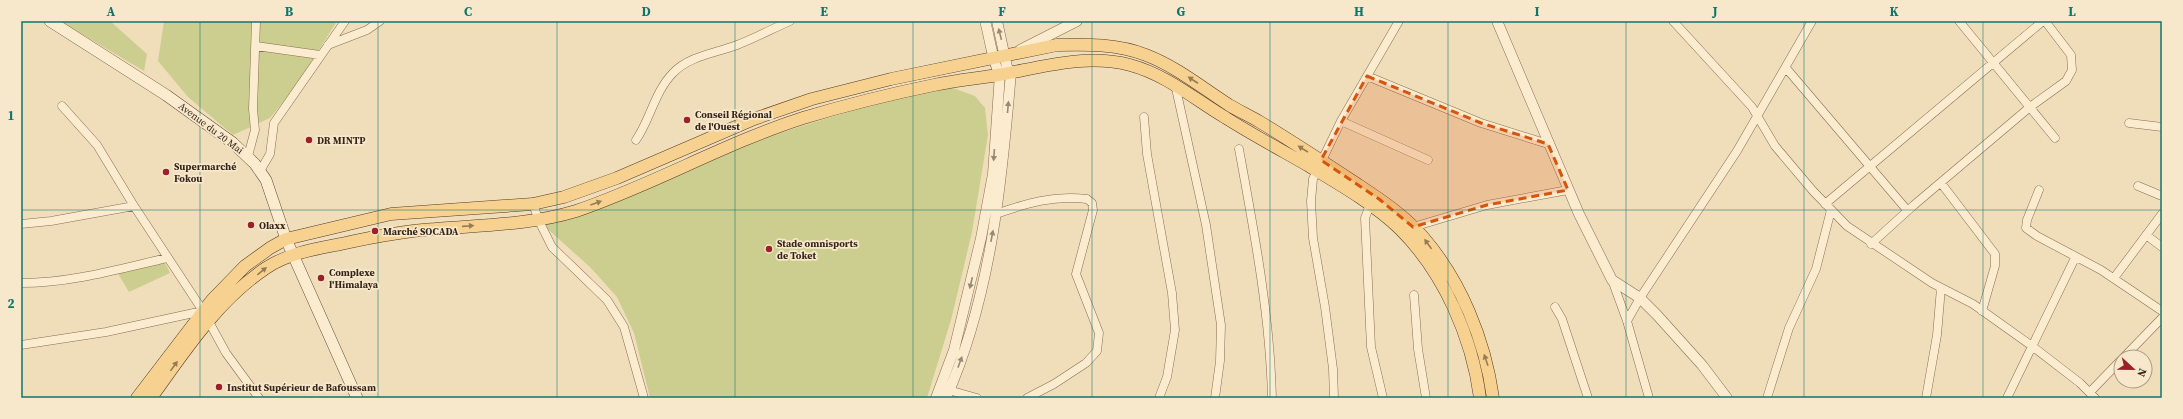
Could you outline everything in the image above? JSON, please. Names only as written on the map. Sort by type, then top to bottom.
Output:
[{"type":"main road","name":"Avenue du 20 Mai","points":[[50,21],[166,95],[233,143],[248,156],[260,171],[271,193],[286,239],[357,398]]},
{"type":"main road","points":[[137,398],[245,266],[270,248],[286,239],[391,214],[534,204],[564,197],[610,181],[754,119],[812,99],[890,79],[1001,58],[1057,45],[1085,44],[1118,47],[1145,55],[1176,69],[1229,105],[1321,160],[1404,217],[1424,238],[1451,278],[1473,320],[1489,368],[1493,398]]},
{"type":"main road","points":[[151,398],[205,316],[231,297],[267,267],[293,254],[396,232],[539,221],[602,201],[800,119],[862,102],[931,86],[1054,63],[1086,60],[1108,61],[1149,71],[1176,84],[1225,118],[1318,171],[1370,205],[1400,229],[1433,271],[1448,296],[1463,328],[1476,367],[1480,398]]},
{"type":"street","points":[[248,156],[255,130],[253,109],[256,21]]},
{"type":"street","points":[[260,171],[270,154],[274,123],[345,21]]},
{"type":"street","points":[[328,45],[367,30],[380,21]]},
{"type":"street","points":[[636,140],[644,129],[661,92],[672,74],[684,63],[736,45],[790,21]]},
{"type":"street","points":[[985,21],[1001,58]]},
{"type":"street","points":[[997,21],[1001,58],[996,68],[1006,73]]},
{"type":"street","points":[[1001,58],[1078,21]]},
{"type":"street","points":[[1334,398],[1333,369],[1325,307],[1313,238],[1311,200],[1313,179],[1341,121],[1399,21]]},
{"type":"street","points":[[1497,21],[1568,190],[1612,280],[1627,321],[1650,398]]},
{"type":"street","points":[[1672,21],[1758,115],[1775,146],[1825,204],[1847,226],[1871,244],[1941,288],[1982,311],[2032,346],[2093,395],[2113,370]]},
{"type":"street","points":[[1627,321],[1640,298],[1721,177],[1786,68],[1812,21]]},
{"type":"street","points":[[1959,21],[2055,138]]},
{"type":"street","points":[[1825,204],[2044,21],[2071,55],[2072,70],[2066,81],[2030,107],[1908,210],[1871,244]]},
{"type":"street","points":[[256,46],[320,55]]},
{"type":"street","points":[[1786,68],[1908,210]]},
{"type":"street","points":[[936,398],[945,392],[977,306],[996,214],[1002,175],[1006,73]]},
{"type":"street","points":[[945,392],[981,238],[993,174],[1006,73]]},
{"type":"street","points":[[1367,76],[1481,122],[1548,144]]},
{"type":"street","points":[[1176,84],[1206,225],[1221,325],[1220,361],[1214,398]]},
{"type":"street","points":[[62,106],[97,145],[134,206],[205,316],[226,353],[259,398]]},
{"type":"street","points":[[1144,117],[1147,154],[1172,293],[1174,330],[1167,377],[1159,398]]},
{"type":"street","points":[[1341,121],[1428,160]]},
{"type":"street","points":[[2129,123],[2162,126]]},
{"type":"street","points":[[1239,149],[1253,222],[1270,344],[1272,398]]},
{"type":"street","points":[[1941,183],[1996,254],[1995,266],[1982,311]]},
{"type":"street","points":[[2138,186],[2162,196]]},
{"type":"street","points":[[1413,227],[1487,205],[1568,190]]},
{"type":"street","points":[[2039,190],[2027,220],[2026,228],[2075,258],[2114,278],[2162,311]]},
{"type":"street","points":[[996,214],[1042,199],[1059,197],[1087,199],[1092,203],[1093,210],[1076,274],[1099,333],[1097,351],[1086,363],[1054,384],[1027,398]]},
{"type":"street","points":[[534,204],[539,221],[552,247],[607,300],[624,327],[644,398]]},
{"type":"street","points":[[1370,205],[1365,218],[1369,317],[1371,346],[1383,398]]},
{"type":"street","points":[[21,224],[51,221],[134,206]]},
{"type":"street","points":[[1768,398],[1789,328],[1816,269],[1831,210]]},
{"type":"street","points":[[2114,278],[2162,214]]},
{"type":"street","points":[[2146,235],[2162,248]]},
{"type":"street","points":[[21,283],[59,282],[84,278],[167,258]]},
{"type":"street","points":[[2006,398],[2075,258]]},
{"type":"street","points":[[1612,280],[1640,298],[1702,365],[1727,398]]},
{"type":"street","points":[[1926,398],[1937,335],[1941,288]]},
{"type":"street","points":[[1414,295],[1418,349],[1426,398]]},
{"type":"street","points":[[1555,307],[1562,319],[1588,398]]},
{"type":"street","points":[[21,345],[205,316]]},
{"type":"street","points":[[2132,349],[2162,318]]},
{"type":"street","points":[[945,392],[977,398]]},
{"type":"highlighted area","points":[[1367,76],[1481,123],[1548,144],[1568,190],[1487,205],[1413,227],[1379,199],[1321,160]]},
{"type":"green space","points":[[60,21],[110,21],[147,54],[144,71]]},
{"type":"green space","points":[[164,21],[337,21],[296,86],[270,118],[233,135],[188,97],[158,61]]},
{"type":"green space","name":"Stade omnisports de Toket","points":[[953,88],[975,96],[985,108],[988,135],[972,232],[951,320],[927,398],[650,398],[634,333],[617,297],[590,267],[542,224],[693,164],[796,128],[848,112]]},
{"type":"green space","points":[[151,258],[164,261],[170,273],[129,292],[117,272]]},
{"type":"place","name":"Conseil Régional de l'Ouest","points":[[687,120]]},
{"type":"place","name":"DR MINTP","points":[[309,140]]},
{"type":"place","name":"Supermarché Fokou","points":[[166,172]]},
{"type":"place","name":"Olaxx","points":[[251,225]]},
{"type":"place","name":"Marché SOCADA","points":[[375,231]]},
{"type":"place","name":"Stade omnisports de Toket","points":[[769,249]]},
{"type":"place","name":"Complexe l'Himalaya","points":[[321,278]]},
{"type":"place","name":"Institut Supérieur de Bafoussam","points":[[219,387]]}]
